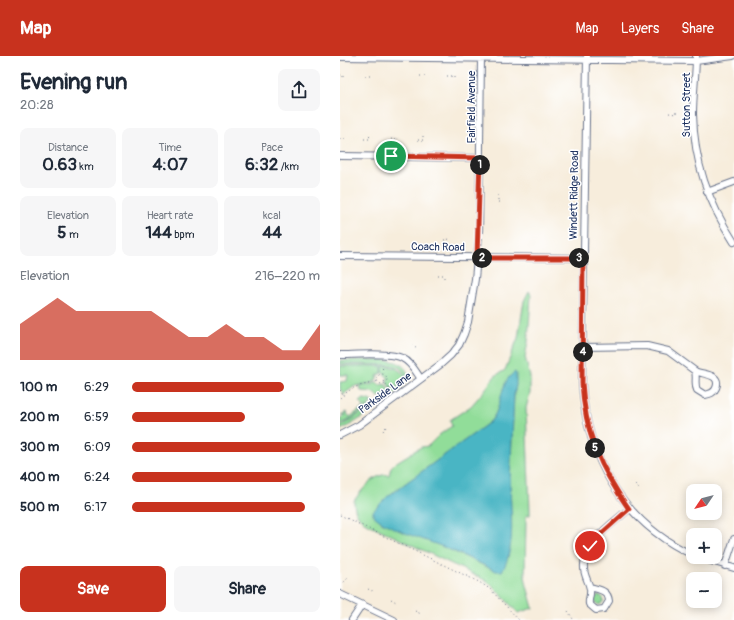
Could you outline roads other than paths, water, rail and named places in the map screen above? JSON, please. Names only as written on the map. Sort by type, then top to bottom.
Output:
[{"type":"street","points":[[340,57],[721,59],[733,56]]},
{"type":"street","name":"Fairfield Avenue","points":[[421,379],[451,355],[459,345],[464,334],[473,294],[477,258],[481,57]]},
{"type":"street","name":"Windett Ridge Road","points":[[586,58],[583,258],[583,401],[586,419],[592,440],[606,473],[629,509],[658,534],[686,551]]},
{"type":"street","name":"Sutton Street","points":[[696,58],[693,114],[699,166],[707,192],[717,214],[734,242]]},
{"type":"street","points":[[340,156],[480,158]]},
{"type":"street","points":[[707,192],[734,182]]},
{"type":"street","name":"Coach Road","points":[[340,256],[583,258]]},
{"type":"street","points":[[583,347],[647,346],[668,351],[695,371]]},
{"type":"street","points":[[340,355],[390,355],[402,358],[411,365],[421,379]]},
{"type":"street","name":"Parkside Lane","points":[[340,435],[359,425],[421,379]]},
{"type":"street","points":[[590,587],[584,569],[584,561],[590,546],[594,540],[629,509]]},
{"type":"street","points":[[725,566],[734,539]]},
{"type":"street","points":[[719,564],[734,568]]},
{"type":"street","points":[[340,594],[394,620]]},
{"type":"street","points":[[352,620],[362,605]]},
{"type":"water","points":[[515,372],[516,385],[514,395],[510,481],[512,527],[510,551],[502,571],[496,571],[446,548],[397,530],[373,515],[373,511],[388,496],[490,422],[497,409],[506,382]]}]
